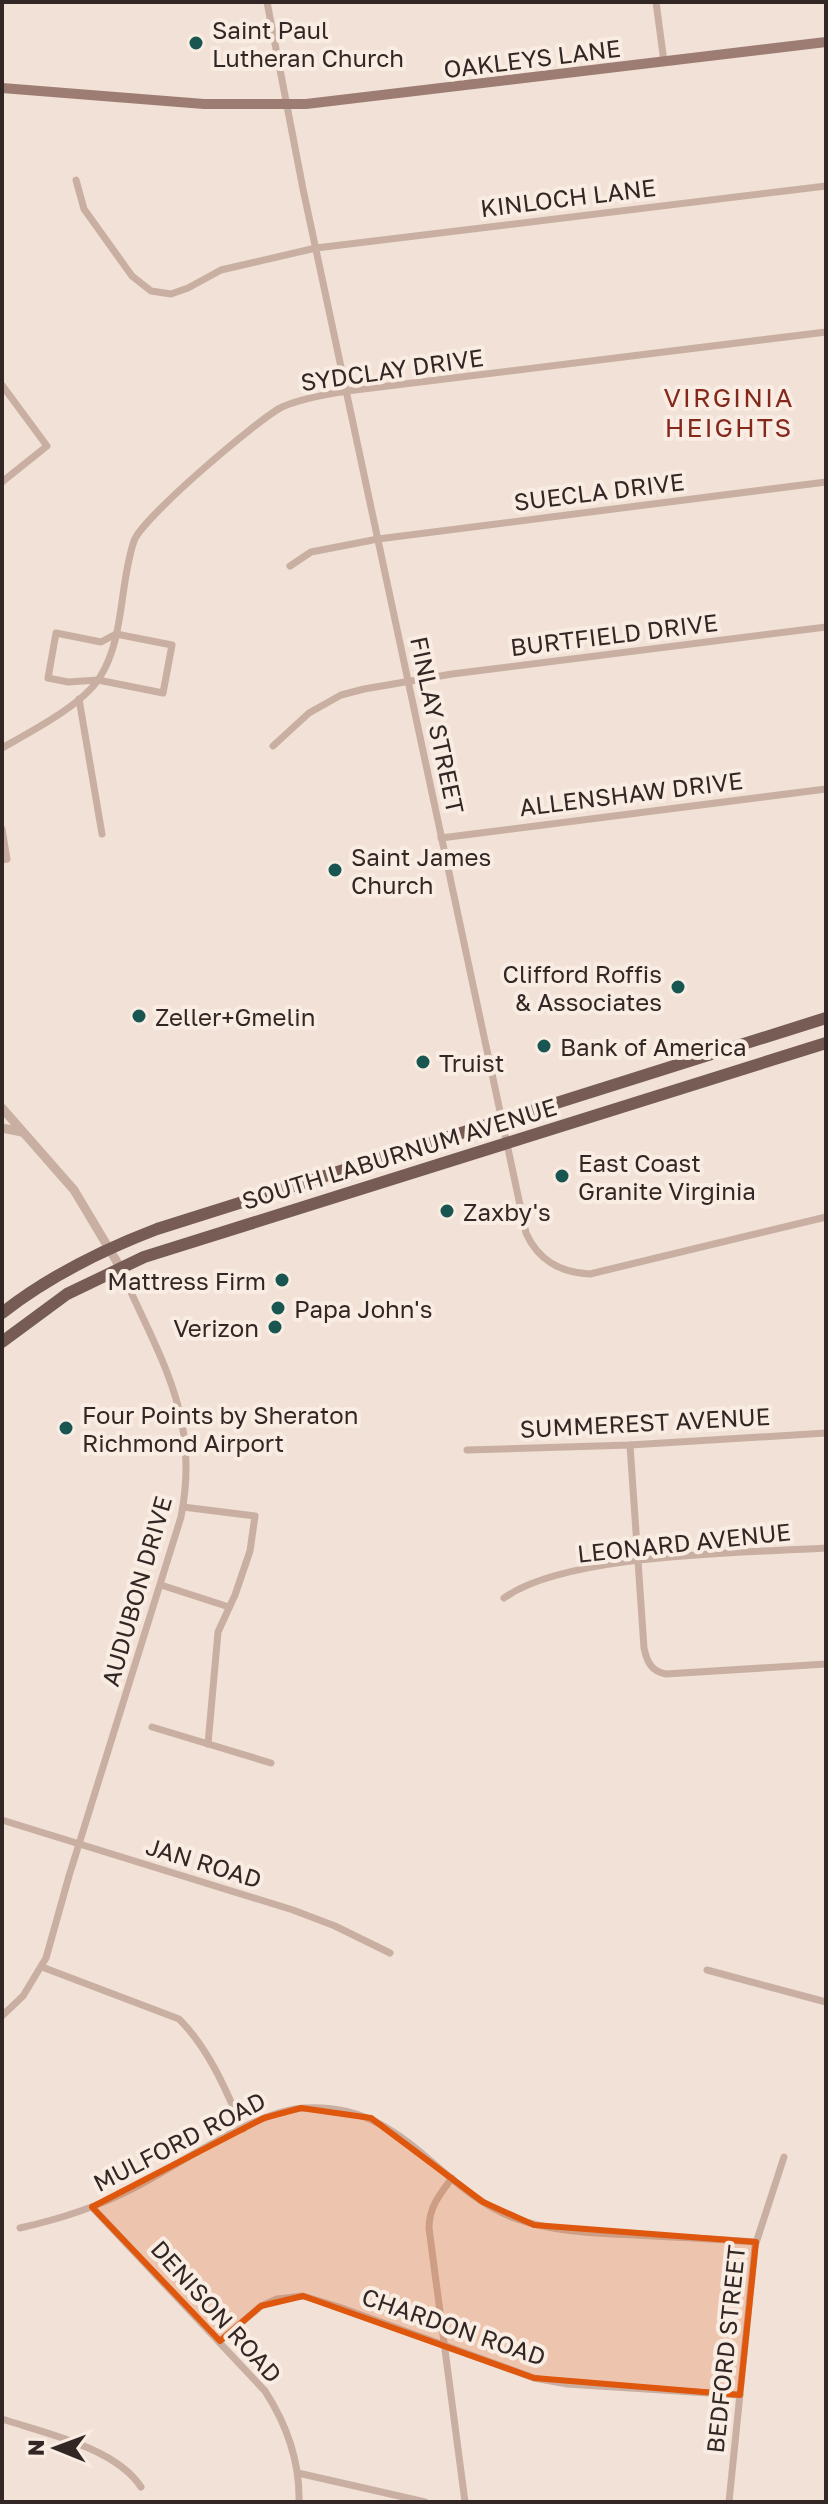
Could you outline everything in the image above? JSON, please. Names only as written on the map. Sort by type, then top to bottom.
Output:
[{"type":"main road","name":"OAKLEYS LANE","points":[[2,88],[204,104],[286,105],[338,102],[826,42]]},
{"type":"main road","name":"SOUTH LABURNUM AVENUE","points":[[2,1313],[54,1278],[108,1249],[157,1229],[826,1018]]},
{"type":"main road","name":"SOUTH LABURNUM AVENUE","points":[[2,1342],[58,1300],[144,1257],[826,1043]]},
{"type":"street","name":"FINLAY STREET","points":[[267,2],[286,105],[500,1120],[529,1240],[544,1259],[566,1271],[590,1274],[826,1217]]},
{"type":"street","points":[[656,2],[664,62]]},
{"type":"street","name":"KINLOCH LANE","points":[[76,180],[84,209],[132,276],[151,291],[171,294],[221,270],[316,248],[826,186]]},
{"type":"street","name":"SYDCLAY DRIVE","points":[[2,748],[79,699],[98,680],[112,651],[134,538],[151,517],[274,412],[301,400],[347,391],[826,332]]},
{"type":"street","points":[[2,385],[47,446],[2,482]]},
{"type":"street","name":"SUECLA DRIVE","points":[[290,566],[311,552],[378,539],[826,482]]},
{"type":"street","name":"BURTFIELD DRIVE","points":[[273,746],[309,713],[332,699],[364,689],[826,627]]},
{"type":"street","points":[[56,633],[101,642],[116,634],[172,645],[163,693],[98,680],[68,682],[48,678],[56,633]]},
{"type":"street","points":[[79,699],[102,834]]},
{"type":"street","name":"ALLENSHAW DRIVE","points":[[441,838],[826,789]]},
{"type":"street","points":[[2,829],[7,859],[2,860]]},
{"type":"street","name":"AUDUBON DRIVE","points":[[2,1108],[74,1190],[120,1267],[169,1375],[183,1419],[188,1465],[183,1507],[161,1585],[42,1967],[23,1996],[2,2016]]},
{"type":"street","points":[[2,1128],[23,1132]]},
{"type":"street","name":"SUMMEREST AVENUE","points":[[467,1450],[630,1445],[826,1433]]},
{"type":"street","points":[[630,1445],[644,1648],[652,1668],[666,1674],[826,1664]]},
{"type":"street","points":[[183,1507],[255,1516],[250,1551],[218,1632],[208,1744]]},
{"type":"street","name":"LEONARD AVENUE","points":[[504,1598],[526,1585],[587,1568],[826,1548]]},
{"type":"street","points":[[161,1585],[229,1607]]},
{"type":"street","points":[[152,1727],[271,1763]]},
{"type":"street","name":"JAN ROAD","points":[[2,1820],[293,1910],[390,1953]]},
{"type":"street","points":[[42,1967],[179,2019],[196,2036],[243,2129]]},
{"type":"street","points":[[707,1970],[826,2002]]},
{"type":"street","name":"MULFORD ROAD","points":[[20,2228],[92,2207],[133,2189],[264,2118],[301,2108],[321,2107],[354,2112],[397,2133],[452,2178],[501,2212],[549,2229],[756,2242]]},
{"type":"street","name":"BEDFORD STREET","points":[[729,2502],[756,2242],[784,2157]]},
{"type":"street","points":[[452,2178],[434,2203],[429,2220],[465,2502]]},
{"type":"street","name":"DENISON ROAD","points":[[92,2207],[252,2375],[274,2405],[284,2424],[298,2473],[299,2502]]},
{"type":"street","name":"CHARDON ROAD","points":[[220,2341],[261,2306],[277,2299],[303,2296],[512,2372],[567,2384],[740,2395]]},
{"type":"street","points":[[2,2419],[83,2446],[132,2472],[141,2487]]},
{"type":"street","points":[[298,2473],[425,2502]]},
{"type":"highlighted area","points":[[301,2108],[371,2118],[483,2202],[534,2225],[756,2242],[740,2395],[534,2378],[303,2296],[261,2306],[220,2341],[92,2207],[264,2118]]},
{"type":"place","name":"Saint Paul Lutheran Church","points":[[196,43]]},
{"type":"place","name":"Saint James Church","points":[[335,870]]},
{"type":"place","name":"Clifford Roffis & Associates","points":[[678,987]]},
{"type":"place","name":"Zeller+Gmelin","points":[[139,1016]]},
{"type":"place","name":"Bank of America","points":[[544,1046]]},
{"type":"place","name":"Truist","points":[[423,1062]]},
{"type":"place","name":"East Coast Granite Virginia","points":[[562,1176]]},
{"type":"place","name":"Zaxby's","points":[[447,1211]]},
{"type":"place","name":"Mattress Firm","points":[[282,1280]]},
{"type":"place","name":"Papa John's","points":[[278,1308]]},
{"type":"place","name":"Verizon","points":[[275,1327]]},
{"type":"place","name":"Four Points by Sheraton Richmond Airport","points":[[66,1428]]},
{"type":"district","name":"VIRGINIA HEIGHTS","points":[[729,412]]}]
